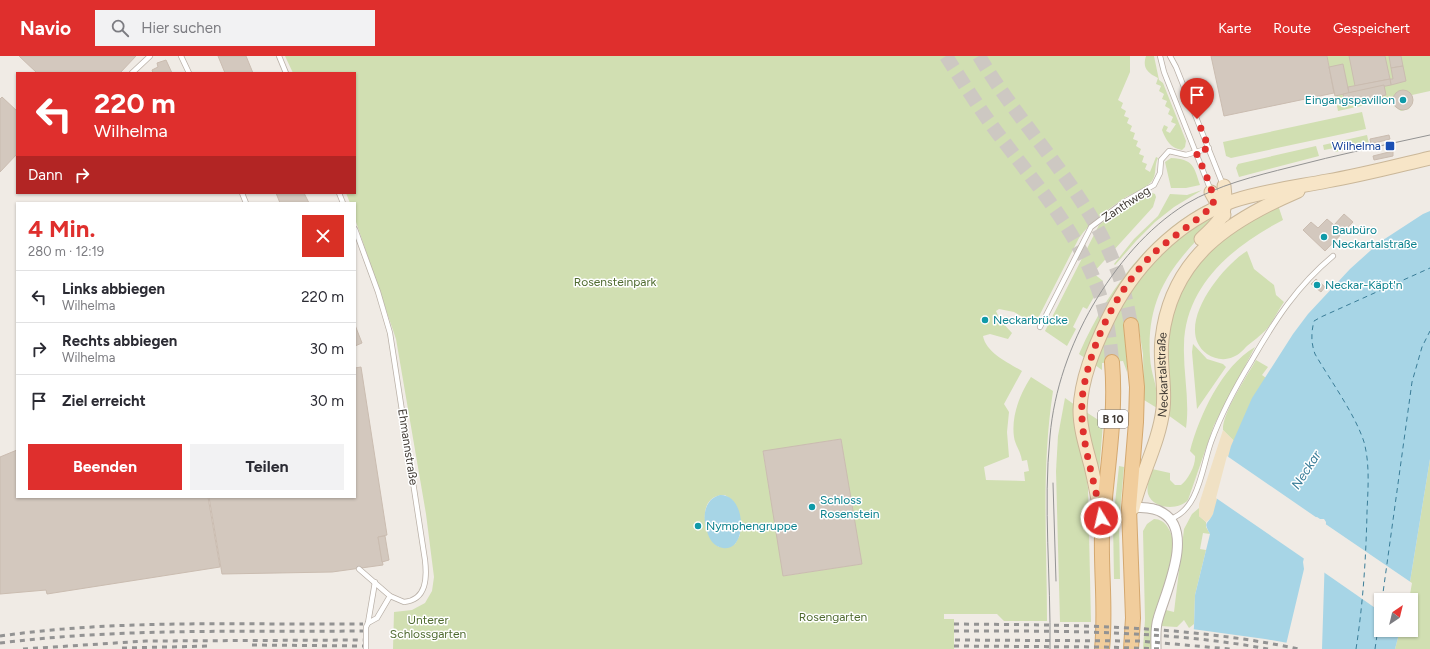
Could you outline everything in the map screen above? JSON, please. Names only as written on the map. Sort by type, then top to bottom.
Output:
[{"type":"main road","name":"Neckartalstraße","points":[[1102,534],[1097,495],[1080,418],[1082,391],[1091,360],[1109,317],[1132,279],[1160,247],[1218,203],[1298,185],[1328,181],[1430,158]]},
{"type":"main road","name":"Neckartalstraße","points":[[1131,649],[1133,618],[1130,535],[1134,507],[1160,424],[1163,403],[1163,332],[1171,300],[1179,281],[1190,264],[1207,244],[1246,217],[1287,196],[1328,181]]},
{"type":"main road","points":[[1224,186],[1230,194],[1236,197],[1251,196]]},
{"type":"main road","points":[[1162,377],[1155,331],[1164,292],[1218,203],[1224,186]]},
{"type":"main road","points":[[1218,203],[1235,219],[1246,217]]},
{"type":"main road","name":"B 10","points":[[1130,535],[1129,499],[1136,422],[1135,355],[1131,325]]},
{"type":"main road","name":"B 10","points":[[1102,649],[1104,605],[1102,534],[1113,430],[1114,384],[1112,362]]},
{"type":"street","points":[[1134,507],[1159,510],[1170,519],[1176,536],[1177,555],[1171,584],[1158,620],[1156,649]]},
{"type":"lane","points":[[133,72],[150,56]]},
{"type":"lane","points":[[181,56],[189,72]]},
{"type":"lane","points":[[279,56],[286,72]]},
{"type":"lane","points":[[1160,56],[1164,72],[1218,203]]},
{"type":"lane","points":[[1170,56],[1176,67],[1224,186]]},
{"type":"lane","name":"Zanthweg","points":[[1040,327],[1091,227],[1124,202],[1151,187],[1158,177],[1161,160],[1169,151],[1184,155],[1209,148]]},
{"type":"lane","name":"Ehmannstraße","points":[[356,232],[378,292],[390,333],[426,573],[424,587],[415,599],[404,602],[390,596],[359,569]]},
{"type":"lane","points":[[1170,519],[1182,513],[1193,501],[1217,428],[1236,387],[1267,334],[1288,302],[1312,274],[1333,256]]},
{"type":"lane","points":[[366,649],[366,627],[375,582]]},
{"type":"lane","points":[[368,623],[377,618],[390,596]]},
{"type":"green space","name":"Rosensteinpark","points":[[285,56],[1130,56],[1130,72],[1118,100],[1123,103],[1121,108],[1126,111],[1124,116],[1129,118],[1127,123],[1132,126],[1130,131],[1135,133],[1133,139],[1138,141],[1136,146],[1141,149],[1139,154],[1144,156],[1142,162],[1147,164],[1145,169],[1150,172],[1156,157],[1158,158],[1154,178],[1146,187],[1123,199],[1105,212],[1083,232],[1035,324],[1014,312],[999,309],[996,311],[1000,320],[1012,333],[1008,339],[990,334],[983,336],[985,342],[993,352],[1022,371],[1004,404],[1009,412],[1007,432],[1009,457],[984,467],[986,480],[1025,481],[1024,472],[1029,471],[1027,460],[1022,461],[1014,437],[1013,429],[1017,406],[1031,377],[1053,391],[1049,420],[1046,478],[1047,621],[1004,621],[997,614],[944,614],[944,619],[954,619],[954,649],[393,649],[394,612],[412,610],[425,603],[432,591],[434,577],[426,514],[396,339],[356,222],[356,202],[350,202],[346,194],[356,194],[356,72],[293,72]],"holes":[[[841,439],[861,564],[784,576],[763,452]],[[725,495],[733,501],[740,535],[735,544],[719,547],[713,542],[709,534],[706,525],[706,508],[709,501],[716,496]]]},
{"type":"green space","points":[[1146,56],[1154,56],[1159,80],[1163,83],[1186,141],[1185,147],[1182,150],[1169,143],[1162,130],[1164,125],[1168,127],[1166,131],[1170,133],[1176,124],[1171,122],[1173,117],[1168,114],[1170,109],[1165,106],[1167,101],[1162,99],[1164,94],[1159,91],[1161,86],[1156,84],[1158,78],[1151,74],[1145,67]]},
{"type":"green space","name":"Wilhelma","points":[[1327,56],[1430,56],[1430,91],[1412,95],[1413,102],[1409,109],[1401,111],[1394,106],[1392,99],[1338,111]]},
{"type":"green space","points":[[1362,112],[1366,129],[1231,158],[1226,156],[1223,142]]},
{"type":"green space","points":[[1367,135],[1369,144],[1335,152],[1334,148],[1324,150],[1323,145]]},
{"type":"green space","points":[[1316,146],[1319,156],[1239,177],[1236,168],[1238,164]]},
{"type":"green space","points":[[1171,158],[1184,160],[1192,165],[1200,185],[1186,188],[1171,188],[1165,162]]},
{"type":"green space","points":[[1202,190],[1174,207],[1155,222],[1115,265],[1114,264],[1134,239],[1158,216],[1170,194],[1187,195]]},
{"type":"green space","points":[[1152,193],[1155,194],[1156,197],[1153,207],[1093,273],[1103,281],[1087,309],[1083,307],[1073,327],[1076,329],[1067,346],[1045,331],[1099,225],[1130,202]]},
{"type":"green space","points":[[1205,205],[1110,301],[1099,322],[1085,358],[1079,354],[1102,310],[1130,269],[1164,234],[1183,218]]},
{"type":"green space","points":[[1278,205],[1283,220],[1265,230],[1230,255],[1216,269],[1203,286],[1193,304],[1187,323],[1184,345],[1184,366],[1187,397],[1186,428],[1168,415],[1168,332],[1178,300],[1194,270],[1215,245],[1234,230]]},
{"type":"green space","points":[[1212,218],[1215,222],[1187,251],[1175,266],[1165,282],[1158,298],[1150,335],[1150,357],[1157,394],[1157,408],[1144,400],[1143,354],[1138,324],[1124,327],[1128,355],[1127,372],[1123,361],[1102,363],[1102,370],[1095,365],[1104,342],[1126,299],[1140,280],[1171,246],[1190,231]]},
{"type":"green space","points":[[1247,251],[1254,269],[1274,285],[1276,295],[1284,302],[1266,330],[1239,354],[1226,359],[1216,358],[1207,354],[1198,343],[1195,329],[1198,314],[1204,298],[1214,283],[1225,270]]},
{"type":"green space","points":[[1193,344],[1207,359],[1223,364],[1226,367],[1197,409],[1192,352]]},
{"type":"green space","points":[[1255,347],[1214,425],[1188,500],[1184,504],[1172,507],[1166,507],[1155,503],[1148,494],[1148,481],[1152,469],[1170,473],[1170,480],[1175,485],[1181,485],[1186,480],[1193,468],[1195,460],[1195,456],[1190,451],[1199,423],[1206,408],[1222,379],[1232,366],[1243,355]]},
{"type":"green space","points":[[1256,360],[1268,367],[1262,375],[1266,378],[1253,398],[1234,441],[1223,430],[1226,414]]},
{"type":"green space","points":[[1065,398],[1075,405],[1088,488],[1091,622],[1060,622],[1056,471],[1058,436]]},
{"type":"green space","points":[[1086,412],[1103,423],[1099,475],[1087,428]]},
{"type":"green space","points":[[1430,459],[1430,649],[1395,649],[1398,637],[1418,637],[1418,593],[1408,593]]},
{"type":"green space","points":[[1119,466],[1124,467],[1119,523],[1120,579],[1114,579],[1113,522]]},
{"type":"green space","points":[[1199,508],[1199,516],[1206,522],[1206,527],[1210,534],[1203,533],[1200,549],[1206,550],[1195,595],[1194,624],[1189,628],[1184,620],[1177,627],[1160,626],[1166,610],[1174,612],[1184,529],[1192,514]]},
{"type":"green space","points":[[1154,519],[1165,523],[1172,536],[1172,560],[1170,573],[1154,621],[1151,649],[1143,649],[1145,620],[1143,531],[1147,524]]},
{"type":"sand","points":[[1223,430],[1234,441],[1215,510],[1211,518],[1206,522],[1199,516],[1199,504]]},
{"type":"water","name":"Neckar","points":[[1430,211],[1430,459],[1408,593],[1374,593],[1374,637],[1398,637],[1395,649],[1322,649],[1326,522],[1324,519],[1317,517],[1314,518],[1303,562],[1304,569],[1285,649],[1191,649],[1194,627],[1195,595],[1210,534],[1206,525],[1213,514],[1231,446],[1252,398],[1293,334],[1308,314],[1350,269],[1380,242]]},
{"type":"water","points":[[720,495],[729,497],[735,503],[739,512],[741,523],[740,533],[737,541],[731,547],[723,548],[717,546],[711,540],[705,526],[705,515],[708,505],[711,500]]},
{"type":"pier","points":[[1227,456],[1323,522],[1316,520],[1306,560],[1216,498]]},
{"type":"pier","points":[[1324,523],[1412,583],[1410,593],[1374,593],[1374,607],[1322,571]]},
{"type":"pier","points":[[1192,629],[1288,643],[1287,649],[1189,649]]},
{"type":"building","points":[[19,56],[136,56],[121,72],[36,72]]},
{"type":"building","points":[[218,56],[246,56],[253,72],[225,72]]},
{"type":"building","points":[[1211,56],[1327,56],[1334,93],[1224,116]]},
{"type":"building","points":[[1349,56],[1385,56],[1390,79],[1355,86]]},
{"type":"building","points":[[1389,56],[1401,56],[1403,66],[1391,68]]},
{"type":"building","points":[[166,60],[172,72],[153,72],[152,70],[158,67],[157,63]]},
{"type":"building","points":[[1343,64],[1349,93],[1335,96],[1329,67]]},
{"type":"building","points":[[1403,66],[1406,81],[1391,85],[1390,79],[1393,79],[1391,68]]},
{"type":"building","points":[[1390,79],[1391,85],[1349,93],[1348,87]]},
{"type":"building","points":[[1384,85],[1386,95],[1345,104],[1343,94]]},
{"type":"building","name":"Eingangspavillon","points":[[1399,90],[1407,90],[1413,96],[1413,104],[1407,110],[1399,110],[1393,104],[1393,96]]},
{"type":"building","points":[[2,97],[16,110],[16,155],[0,172],[0,99]]},
{"type":"building","points":[[1389,135],[1390,139],[1371,144],[1370,139]]},
{"type":"building","points":[[1393,151],[1393,156],[1374,160],[1373,156]]},
{"type":"building","points":[[276,194],[304,194],[308,202],[280,202]]},
{"type":"building","name":"Baubüro Neckartalstraße","points":[[1344,214],[1353,222],[1325,251],[1303,230],[1311,222],[1318,228],[1327,219],[1334,225]]},
{"type":"building","name":"Neckar-Käpt'n","points":[[1316,279],[1325,287],[1321,292],[1311,284]]},
{"type":"building","points":[[356,328],[362,343],[356,346]]},
{"type":"building","points":[[361,367],[387,535],[378,537],[383,565],[332,572],[222,574],[209,498],[356,498],[356,368]]},
{"type":"building","name":"Schloss Rosenstein","points":[[841,439],[862,564],[783,576],[763,451]]},
{"type":"building","points":[[16,450],[16,498],[208,498],[220,567],[47,594],[46,590],[0,594],[0,457]]},
{"type":"building","points":[[385,536],[389,560],[382,562],[378,537]]},
{"type":"ferry route","points":[[1356,649],[1361,615],[1365,564],[1368,486],[1366,450],[1355,420],[1315,354],[1312,342],[1313,325],[1314,321],[1321,317],[1430,268]]},
{"type":"ferry route","points":[[1383,593],[1412,382],[1422,347],[1430,331]]},
{"type":"ferry route","points":[[1375,649],[1377,637]]},
{"type":"tunnel","points":[[946,56],[987,119],[1041,189],[1076,242],[1094,279],[1101,299],[1110,341],[1112,362]]},
{"type":"tunnel","points":[[979,56],[1012,106],[1067,180],[1099,231],[1119,275],[1126,299],[1131,325]]},
{"type":"tram line","points":[[1050,649],[1047,489],[1050,436],[1055,402],[1064,368],[1077,336],[1102,290],[1122,262],[1158,224],[1186,204],[1211,191],[1277,170],[1430,135]]},
{"type":"tram line","points":[[1053,483],[1056,581]]},
{"type":"railway","points":[[0,636],[90,627],[136,625],[363,624]]},
{"type":"railway","points":[[954,624],[1084,626],[1170,631],[1213,635],[1299,649]]},
{"type":"railway","points":[[0,643],[45,638],[136,633],[363,631]]},
{"type":"railway","points":[[954,631],[1033,631],[1151,635],[1190,638],[1268,649]]},
{"type":"railway","points":[[23,649],[146,641],[363,640]]},
{"type":"railway","points":[[955,640],[1140,641],[1230,649]]},
{"type":"railway","points":[[252,645],[363,646]]},
{"type":"railway","points":[[122,648],[212,646]]},
{"type":"railway","points":[[954,646],[1164,649]]},
{"type":"place","name":"Eingangspavillon","points":[[1403,100]]},
{"type":"place","name":"Wilhelma","points":[[1390,146]]},
{"type":"place","name":"Baubüro Neckartalstraße","points":[[1324,237]]},
{"type":"place","name":"Neckar-Käpt'n","points":[[1317,285]]},
{"type":"place","name":"Neckarbrücke","points":[[985,320]]},
{"type":"place","name":"Schloss Rosenstein","points":[[812,507]]},
{"type":"place","name":"Nymphengruppe","points":[[698,526]]},
{"type":"route","points":[[1101,518],[1094,478],[1080,418],[1081,401],[1085,381],[1102,331],[1115,305],[1142,265],[1169,239],[1189,224],[1200,218],[1213,204],[1213,197],[1196,152],[1209,148],[1197,119]]},
{"type":"park label","name":"Rosengarten","points":[[833,617]]},
{"type":"park label","name":"Unterer Schlossgarten","points":[[428,627]]}]
